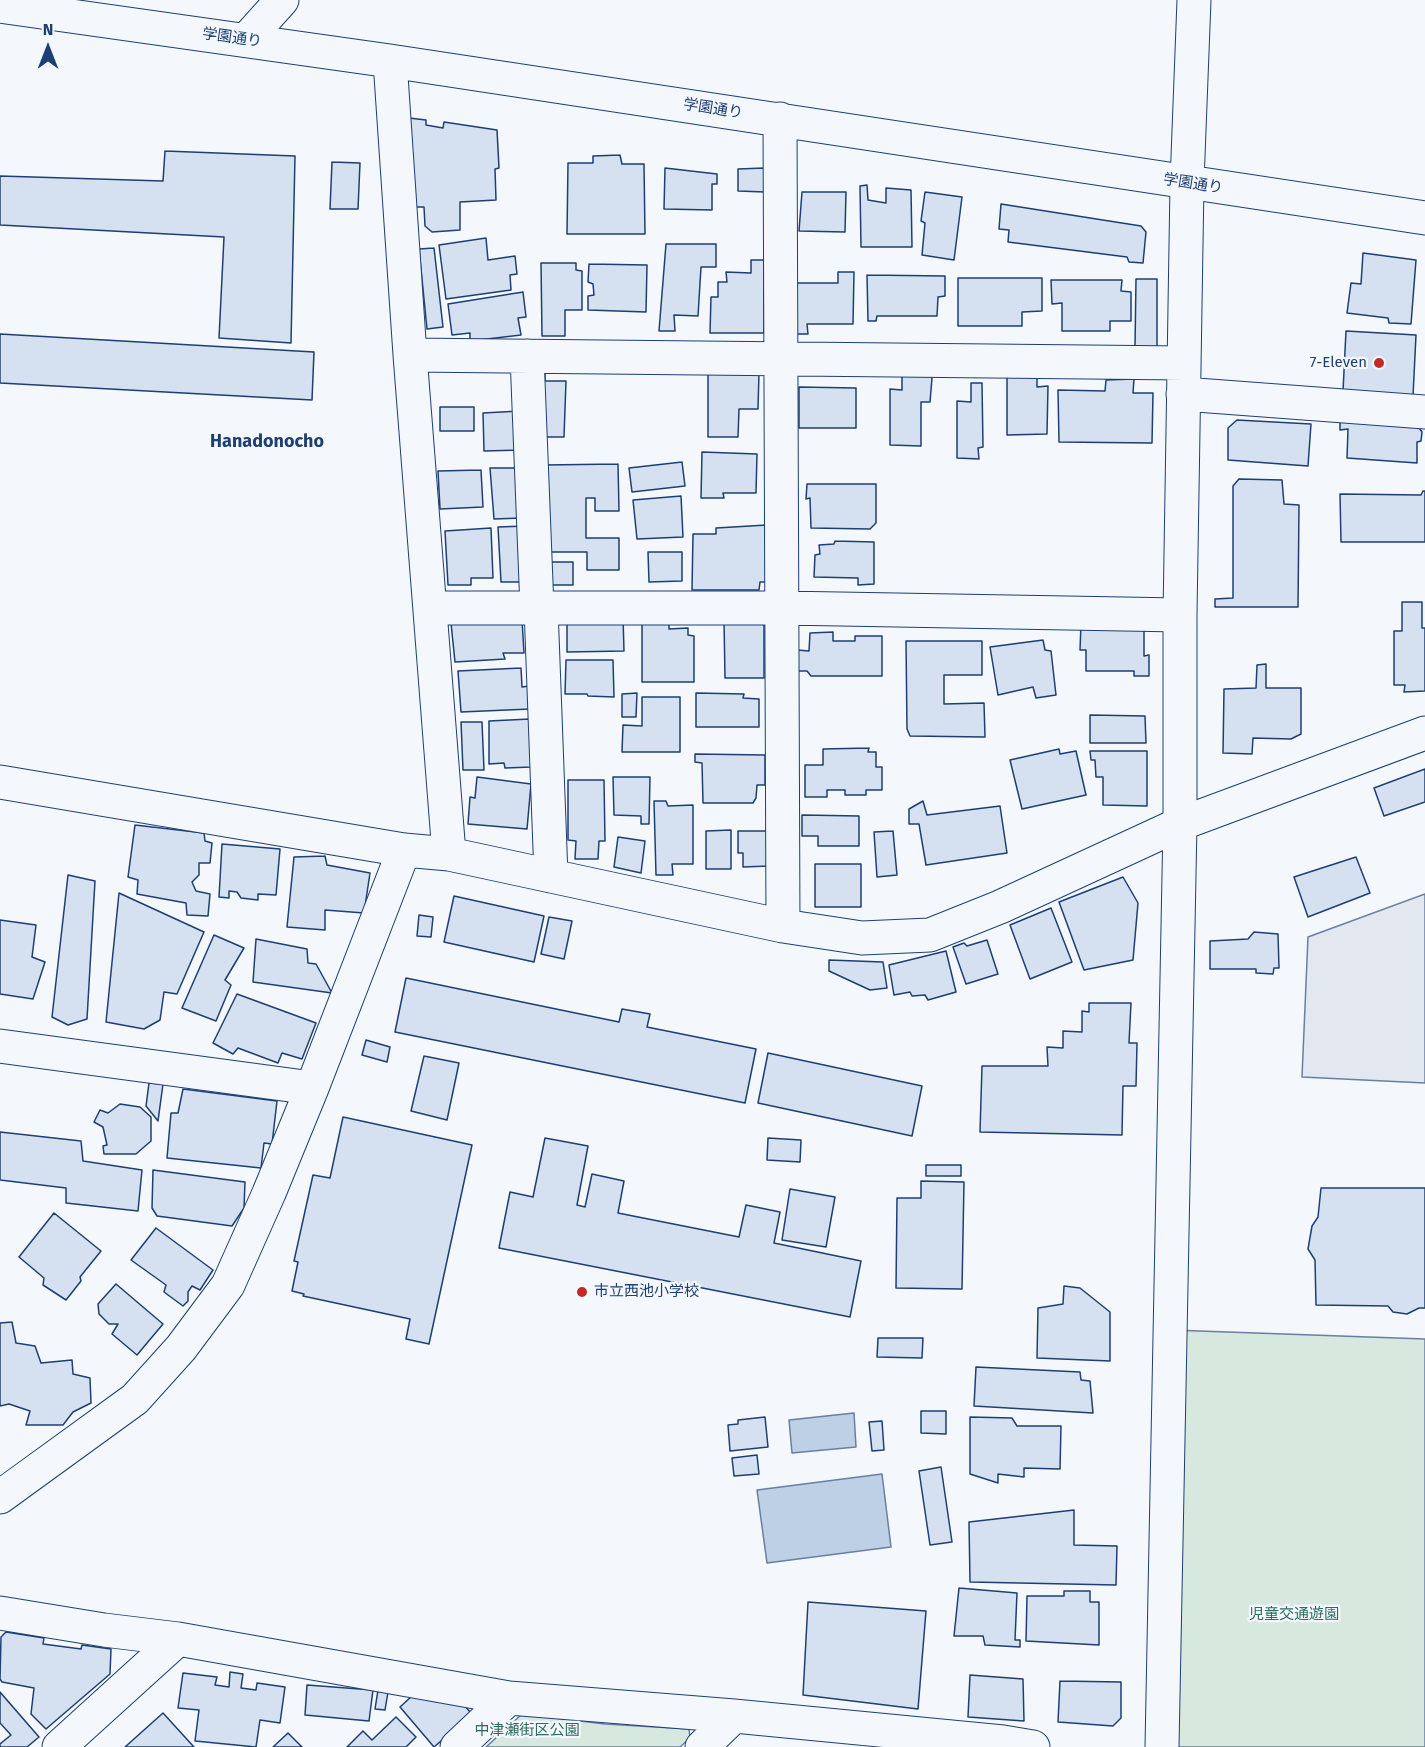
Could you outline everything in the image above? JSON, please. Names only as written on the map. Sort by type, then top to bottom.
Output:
[{"type":"street","points":[[246,40],[282,0]]},
{"type":"street","points":[[1161,1747],[1180,824],[1180,615],[1187,183],[1194,0]]},
{"type":"street","name":"学園通り","points":[[0,6],[780,119],[1425,218]]},
{"type":"street","points":[[390,61],[410,355],[449,854]]},
{"type":"street","points":[[780,119],[783,926]]},
{"type":"street","points":[[410,355],[780,358],[1184,379],[1425,412]]},
{"type":"street","points":[[527,356],[551,876]]},
{"type":"street","points":[[430,608],[783,608],[1180,615]]},
{"type":"street","points":[[0,782],[404,850],[449,854],[783,926],[862,938],[930,934],[1000,907],[1180,824],[1425,733]]},
{"type":"street","points":[[0,1497],[135,1399],[181,1348],[228,1285],[312,1088],[404,850]]},
{"type":"street","points":[[0,1046],[312,1088]]},
{"type":"street","points":[[0,1613],[177,1639],[509,1698],[734,1716],[1011,1745]]},
{"type":"street","points":[[104,1630],[143,1670]]},
{"type":"street","points":[[59,1747],[177,1639]]},
{"type":"street","points":[[457,1747],[509,1698]]},
{"type":"street","points":[[702,1747],[734,1716]]},
{"type":"green space","name":"児童交通遊園","points":[[1171,1330],[1425,1339],[1425,1747],[1160,1747]]},
{"type":"green space","name":"中津瀬街区公園","points":[[522,1714],[605,1724],[689,1729],[690,1738],[680,1747],[486,1747]]},
{"type":"shaded area","points":[[1425,894],[1425,1083],[1302,1077],[1308,937]]},
{"type":"water","points":[[854,1413],[856,1447],[792,1453],[789,1420]]},
{"type":"water","points":[[882,1474],[891,1547],[767,1563],[757,1490]]},
{"type":"building","points":[[409,118],[426,120],[426,125],[443,128],[444,122],[497,130],[499,168],[495,169],[496,200],[460,202],[460,230],[432,232],[425,226],[424,207],[414,207]]},
{"type":"building","points":[[165,151],[295,156],[291,343],[219,338],[224,237],[0,225],[0,176],[163,181]]},
{"type":"building","points":[[620,155],[622,164],[644,164],[645,234],[567,234],[568,163],[593,163],[593,156]]},
{"type":"building","points":[[332,162],[360,163],[358,209],[330,209]]},
{"type":"building","points":[[665,168],[717,174],[717,184],[712,184],[712,210],[664,209]]},
{"type":"building","points":[[764,168],[765,192],[738,191],[738,169]]},
{"type":"building","points":[[867,185],[868,200],[886,203],[886,188],[911,190],[912,247],[861,247],[860,186]]},
{"type":"building","points":[[802,192],[846,192],[845,232],[799,231]]},
{"type":"building","points":[[925,192],[962,197],[954,260],[922,255],[925,223],[921,221]]},
{"type":"building","points":[[1001,204],[1141,226],[1146,232],[1143,263],[1129,262],[1127,257],[1008,242],[1009,230],[999,229]]},
{"type":"building","points":[[486,238],[488,260],[515,256],[517,274],[510,275],[511,290],[446,299],[439,245]]},
{"type":"building","points":[[666,244],[716,244],[716,267],[701,267],[698,316],[674,315],[675,331],[659,331]]},
{"type":"building","points":[[434,248],[443,327],[427,329],[419,249]]},
{"type":"building","points":[[1363,253],[1416,260],[1411,324],[1389,323],[1388,318],[1347,313],[1351,283],[1361,284]]},
{"type":"building","points":[[751,260],[764,260],[764,333],[710,333],[711,297],[718,297],[718,282],[727,282],[726,272],[751,273]]},
{"type":"building","points":[[541,263],[576,263],[576,270],[582,271],[582,310],[565,310],[565,336],[542,336]]},
{"type":"building","points":[[589,264],[647,265],[646,312],[588,310],[588,296],[594,295],[593,284],[588,282]]},
{"type":"building","points":[[838,272],[854,272],[853,324],[807,324],[808,334],[795,334],[795,283],[838,283]]},
{"type":"building","points":[[867,275],[945,276],[945,296],[938,297],[937,316],[877,316],[876,321],[868,321]]},
{"type":"building","points":[[958,278],[1042,278],[1042,311],[1022,312],[1022,326],[958,326]]},
{"type":"building","points":[[1136,279],[1157,279],[1157,347],[1135,347]]},
{"type":"building","points":[[1051,280],[1122,280],[1121,291],[1131,292],[1131,321],[1110,321],[1110,331],[1062,331],[1062,303],[1052,304]]},
{"type":"building","points":[[523,292],[526,317],[518,318],[521,335],[470,341],[470,333],[452,335],[448,304]]},
{"type":"building","name":"7-Eleven","points":[[1346,331],[1416,335],[1413,396],[1343,391]]},
{"type":"building","points":[[0,334],[314,352],[312,400],[0,383]]},
{"type":"building","points":[[708,370],[759,372],[758,409],[739,409],[738,437],[708,437]]},
{"type":"building","points":[[537,372],[545,372],[545,381],[566,381],[564,437],[546,437]]},
{"type":"building","points":[[930,373],[932,378],[930,402],[921,402],[921,446],[890,445],[890,389],[902,390],[902,374]]},
{"type":"building","points":[[1007,374],[1037,374],[1037,387],[1048,386],[1047,434],[1007,435]]},
{"type":"building","points":[[1134,379],[1133,393],[1153,393],[1152,443],[1059,442],[1058,390],[1105,391],[1106,380]]},
{"type":"building","points":[[971,383],[982,383],[983,447],[978,448],[979,459],[957,458],[957,401],[971,402]]},
{"type":"building","points":[[799,387],[856,388],[856,428],[799,428]]},
{"type":"building","points":[[440,407],[474,407],[474,431],[440,431]]},
{"type":"building","points":[[520,411],[522,450],[484,451],[483,413]]},
{"type":"building","points":[[1340,413],[1417,425],[1422,432],[1421,441],[1417,442],[1417,463],[1347,458],[1348,429],[1340,430]]},
{"type":"building","points":[[1237,420],[1311,424],[1308,466],[1228,460],[1228,428]]},
{"type":"building","points":[[702,452],[757,454],[756,493],[723,493],[724,498],[701,498]]},
{"type":"building","points":[[682,462],[685,486],[632,492],[629,468]]},
{"type":"building","points":[[618,464],[619,511],[595,511],[595,498],[586,498],[586,538],[619,538],[619,570],[587,570],[587,552],[546,552],[544,465]]},
{"type":"building","points":[[490,468],[520,468],[522,518],[494,519]]},
{"type":"building","points":[[481,470],[483,507],[440,509],[438,471]]},
{"type":"building","points":[[1239,479],[1282,480],[1284,504],[1299,505],[1298,607],[1215,607],[1215,599],[1233,598],[1233,486]]},
{"type":"building","points":[[807,484],[876,484],[876,523],[870,529],[811,528],[810,498],[806,499]]},
{"type":"building","points":[[1425,491],[1425,542],[1341,542],[1340,494],[1421,495]]},
{"type":"building","points":[[681,496],[683,537],[637,539],[633,500]]},
{"type":"building","points":[[767,525],[767,582],[760,582],[759,590],[692,590],[693,534],[716,534],[716,528]]},
{"type":"building","points":[[525,526],[527,582],[501,582],[498,527]]},
{"type":"building","points":[[491,528],[493,578],[471,578],[471,585],[448,585],[445,531]]},
{"type":"building","points":[[835,541],[874,542],[874,584],[858,585],[858,578],[814,577],[815,555],[820,554],[819,545],[834,544]]},
{"type":"building","points":[[648,552],[682,552],[682,581],[649,582]]},
{"type":"building","points":[[547,562],[573,562],[573,585],[547,585]]},
{"type":"building","points":[[1402,602],[1422,602],[1422,628],[1425,628],[1425,691],[1404,692],[1405,685],[1394,685],[1394,631],[1402,631]]},
{"type":"building","points":[[567,617],[623,617],[624,651],[567,652]]},
{"type":"building","points":[[522,620],[524,653],[503,653],[505,659],[455,662],[451,623]]},
{"type":"building","points":[[642,620],[669,620],[669,629],[688,628],[688,635],[694,636],[694,682],[642,682]]},
{"type":"building","points":[[724,620],[764,620],[764,678],[725,678]]},
{"type":"building","points":[[1081,623],[1144,624],[1144,656],[1149,655],[1149,676],[1134,676],[1134,671],[1086,671],[1086,650],[1080,650]]},
{"type":"building","points":[[833,632],[833,641],[855,641],[855,636],[882,636],[882,676],[811,676],[807,671],[797,671],[797,650],[809,651],[810,633]]},
{"type":"building","points":[[1043,640],[1045,650],[1051,651],[1056,695],[1036,698],[1033,687],[998,695],[990,647]]},
{"type":"building","points":[[906,641],[982,641],[982,675],[944,675],[944,704],[984,703],[985,737],[910,736],[907,729]]},
{"type":"building","points":[[566,660],[613,660],[614,697],[565,694]]},
{"type":"building","points":[[1266,664],[1266,688],[1301,688],[1301,734],[1291,739],[1253,738],[1252,754],[1223,753],[1224,689],[1256,688],[1257,665]]},
{"type":"building","points":[[521,668],[522,687],[529,686],[530,709],[461,712],[458,671]]},
{"type":"building","points":[[637,693],[636,717],[622,717],[622,694]]},
{"type":"building","points":[[696,693],[744,694],[743,698],[759,699],[759,727],[696,727]]},
{"type":"building","points":[[642,697],[680,697],[680,752],[622,752],[623,725],[642,726]]},
{"type":"building","points":[[1090,715],[1145,716],[1146,743],[1090,743]]},
{"type":"building","points":[[530,719],[532,767],[505,768],[504,763],[489,764],[489,721]]},
{"type":"building","points":[[461,722],[482,722],[484,770],[463,770]]},
{"type":"building","points":[[869,748],[868,752],[876,752],[876,767],[882,767],[882,790],[866,790],[866,795],[845,795],[845,790],[827,790],[827,797],[805,797],[805,765],[823,765],[823,749]]},
{"type":"building","points":[[1059,749],[1060,754],[1076,751],[1086,795],[1022,809],[1010,760]]},
{"type":"building","points":[[1090,751],[1147,751],[1147,806],[1103,805],[1103,777],[1096,777],[1095,760],[1091,760]]},
{"type":"building","points":[[695,754],[765,755],[765,785],[757,785],[756,798],[753,803],[703,803],[702,763],[695,762]]},
{"type":"building","points":[[1425,769],[1425,802],[1384,816],[1374,788]]},
{"type":"building","points":[[477,777],[531,784],[527,829],[468,824],[470,797],[475,798]]},
{"type":"building","points":[[613,777],[650,777],[649,824],[641,824],[641,816],[614,815]]},
{"type":"building","points":[[568,780],[604,780],[605,841],[599,841],[598,859],[575,859],[576,841],[568,840]]},
{"type":"building","points":[[654,801],[666,801],[668,806],[693,805],[693,864],[672,864],[673,875],[656,875]]},
{"type":"building","points":[[923,801],[927,815],[1000,806],[1007,853],[926,865],[919,824],[909,824],[909,809]]},
{"type":"building","points":[[802,815],[859,816],[859,846],[818,846],[818,836],[802,836]]},
{"type":"building","points":[[135,825],[204,833],[205,841],[212,843],[210,863],[199,863],[199,875],[192,882],[196,891],[210,894],[208,916],[187,915],[186,903],[137,894],[138,880],[128,877]]},
{"type":"building","points":[[731,830],[731,869],[706,869],[706,831]]},
{"type":"building","points":[[738,831],[769,831],[769,866],[743,867],[743,853],[738,853]]},
{"type":"building","points":[[893,831],[897,875],[877,877],[874,832]]},
{"type":"building","points":[[618,837],[645,841],[641,873],[614,867]]},
{"type":"building","points":[[222,844],[280,849],[276,895],[258,894],[258,900],[241,898],[237,892],[229,891],[229,898],[219,897]]},
{"type":"building","points":[[325,856],[327,865],[370,873],[364,913],[325,910],[325,930],[287,927],[294,857]]},
{"type":"building","points":[[1356,857],[1370,893],[1308,917],[1294,877]]},
{"type":"building","points":[[815,864],[861,864],[861,907],[815,907]]},
{"type":"building","points":[[68,875],[95,881],[87,1019],[68,1025],[52,1017]]},
{"type":"building","points":[[1123,877],[1138,903],[1133,960],[1084,970],[1059,902]]},
{"type":"building","points":[[119,893],[204,932],[177,994],[164,992],[160,1020],[144,1029],[106,1022]]},
{"type":"building","points":[[454,896],[544,916],[534,962],[444,942]]},
{"type":"building","points":[[1051,908],[1072,962],[1030,979],[1010,925]]},
{"type":"building","points":[[419,915],[433,917],[431,937],[417,936]]},
{"type":"building","points":[[549,917],[572,921],[564,959],[541,954]]},
{"type":"building","points":[[0,920],[36,925],[32,957],[45,962],[33,999],[0,994]]},
{"type":"building","points":[[1254,932],[1278,934],[1279,968],[1274,968],[1273,974],[1256,973],[1256,969],[1210,969],[1210,941],[1248,939]]},
{"type":"building","points":[[214,935],[244,948],[225,980],[231,985],[216,1021],[182,1008]]},
{"type":"building","points":[[256,939],[307,949],[308,963],[316,964],[332,993],[253,982]]},
{"type":"building","points":[[987,940],[998,974],[966,984],[953,947],[964,943],[967,946]]},
{"type":"building","points":[[946,951],[956,992],[928,1000],[925,995],[912,996],[910,992],[894,995],[889,965]]},
{"type":"building","points":[[829,960],[883,962],[887,988],[870,990],[829,971]]},
{"type":"building","points":[[406,978],[619,1022],[622,1009],[650,1014],[647,1027],[756,1049],[745,1103],[395,1032]]},
{"type":"building","points":[[237,994],[316,1023],[302,1059],[282,1053],[278,1063],[238,1048],[233,1054],[213,1043]]},
{"type":"building","points":[[1089,1003],[1131,1003],[1129,1043],[1137,1043],[1136,1086],[1123,1086],[1122,1135],[980,1132],[982,1066],[1048,1066],[1047,1047],[1063,1048],[1063,1031],[1082,1032],[1082,1011],[1089,1012]]},
{"type":"building","points":[[366,1040],[390,1047],[387,1062],[362,1055]]},
{"type":"building","points":[[768,1053],[922,1086],[912,1136],[758,1103]]},
{"type":"building","points":[[424,1056],[459,1063],[447,1120],[411,1111]]},
{"type":"building","points":[[149,1083],[163,1084],[158,1121],[146,1106]]},
{"type":"building","points":[[183,1089],[277,1101],[272,1144],[264,1143],[261,1168],[167,1158],[171,1113],[178,1113]]},
{"type":"building","points":[[120,1104],[140,1107],[151,1117],[151,1141],[136,1154],[104,1154],[103,1146],[107,1145],[103,1127],[94,1122],[100,1110],[108,1113]]},
{"type":"building","points":[[343,1117],[472,1145],[429,1344],[406,1339],[410,1319],[303,1296],[304,1294],[292,1291],[298,1262],[294,1261],[313,1175],[330,1178]]},
{"type":"building","points":[[0,1132],[81,1141],[83,1161],[142,1170],[138,1211],[66,1203],[66,1188],[0,1180]]},
{"type":"building","points":[[545,1138],[588,1146],[577,1205],[585,1207],[592,1174],[624,1181],[618,1213],[739,1237],[746,1205],[780,1212],[774,1243],[861,1261],[850,1317],[499,1248],[510,1192],[533,1197]]},
{"type":"building","points":[[768,1138],[801,1140],[800,1162],[767,1160]]},
{"type":"building","points":[[926,1165],[961,1165],[961,1176],[926,1176]]},
{"type":"building","points":[[153,1170],[245,1182],[244,1208],[232,1226],[157,1216],[152,1208]]},
{"type":"building","points":[[921,1181],[964,1182],[962,1289],[896,1288],[897,1198],[921,1198]]},
{"type":"building","points":[[1321,1188],[1425,1188],[1425,1308],[1419,1308],[1407,1314],[1393,1312],[1388,1306],[1316,1305],[1315,1260],[1308,1249],[1312,1226],[1318,1217]]},
{"type":"building","points":[[790,1189],[835,1197],[826,1247],[782,1240]]},
{"type":"building","points":[[54,1213],[101,1251],[80,1277],[81,1281],[66,1300],[43,1285],[44,1278],[19,1257]]},
{"type":"building","points":[[156,1228],[213,1270],[200,1290],[192,1286],[188,1292],[188,1301],[183,1306],[164,1292],[166,1285],[131,1260]]},
{"type":"building","points":[[116,1284],[163,1324],[137,1355],[112,1334],[118,1324],[109,1324],[99,1314],[98,1304]]},
{"type":"building","points":[[1064,1286],[1080,1288],[1110,1312],[1110,1361],[1037,1358],[1038,1308],[1063,1304]]},
{"type":"building","points":[[12,1322],[16,1343],[35,1346],[41,1363],[72,1360],[73,1374],[90,1378],[91,1403],[73,1412],[63,1425],[26,1425],[30,1411],[9,1404],[0,1406],[0,1323]]},
{"type":"building","points":[[878,1338],[923,1338],[922,1358],[877,1357]]},
{"type":"building","points":[[976,1367],[1080,1372],[1081,1380],[1090,1381],[1093,1413],[974,1406]]},
{"type":"building","points":[[921,1411],[946,1411],[946,1434],[921,1433]]},
{"type":"building","points":[[765,1417],[768,1447],[730,1451],[728,1425],[738,1424],[738,1420]]},
{"type":"building","points":[[970,1417],[1012,1418],[1017,1426],[1061,1426],[1060,1469],[1024,1468],[1024,1477],[998,1474],[998,1483],[970,1474]]},
{"type":"building","points":[[882,1421],[884,1450],[872,1451],[869,1422]]},
{"type":"building","points":[[757,1455],[759,1474],[734,1476],[732,1458]]},
{"type":"building","points":[[941,1467],[952,1542],[930,1545],[919,1471]]},
{"type":"building","points":[[1074,1510],[1074,1545],[1117,1546],[1116,1585],[970,1582],[969,1522]]},
{"type":"building","points":[[959,1588],[1017,1593],[1015,1640],[1020,1640],[1020,1647],[985,1645],[983,1636],[954,1636]]},
{"type":"building","points":[[1064,1591],[1090,1591],[1090,1602],[1099,1602],[1099,1645],[1026,1641],[1027,1596],[1064,1596]]},
{"type":"building","points":[[808,1602],[926,1611],[918,1709],[803,1695]]},
{"type":"building","points":[[6,1632],[44,1638],[43,1644],[81,1649],[82,1645],[111,1649],[110,1674],[46,1729],[31,1714],[34,1688],[2,1682],[0,1679],[1,1637]]},
{"type":"building","points":[[230,1672],[243,1674],[241,1688],[256,1690],[257,1683],[285,1687],[280,1723],[260,1720],[256,1747],[195,1741],[199,1710],[178,1708],[183,1673],[217,1677],[215,1685],[229,1687]]},
{"type":"building","points":[[970,1675],[1023,1679],[1024,1721],[968,1717]]},
{"type":"building","points":[[1060,1681],[1121,1682],[1121,1718],[1113,1726],[1058,1722]]},
{"type":"building","points":[[307,1685],[373,1690],[369,1721],[305,1715]]},
{"type":"building","points":[[378,1690],[388,1692],[385,1710],[375,1709]]},
{"type":"building","points":[[0,1692],[39,1737],[27,1747],[0,1747],[0,1744],[11,1735],[0,1723]]},
{"type":"building","points":[[412,1696],[463,1704],[472,1714],[434,1747],[400,1707]]},
{"type":"building","points":[[163,1713],[194,1747],[125,1747]]},
{"type":"building","points":[[396,1717],[416,1737],[406,1747],[347,1747],[363,1731],[372,1740]]},
{"type":"building","points":[[288,1733],[302,1747],[273,1747]]},
{"type":"place","name":"7-Eleven","points":[[1379,363]]},
{"type":"place","name":"市立西池小学校","points":[[582,1292]]},
{"type":"district","name":"Hanadonocho","points":[[267,442]]}]
